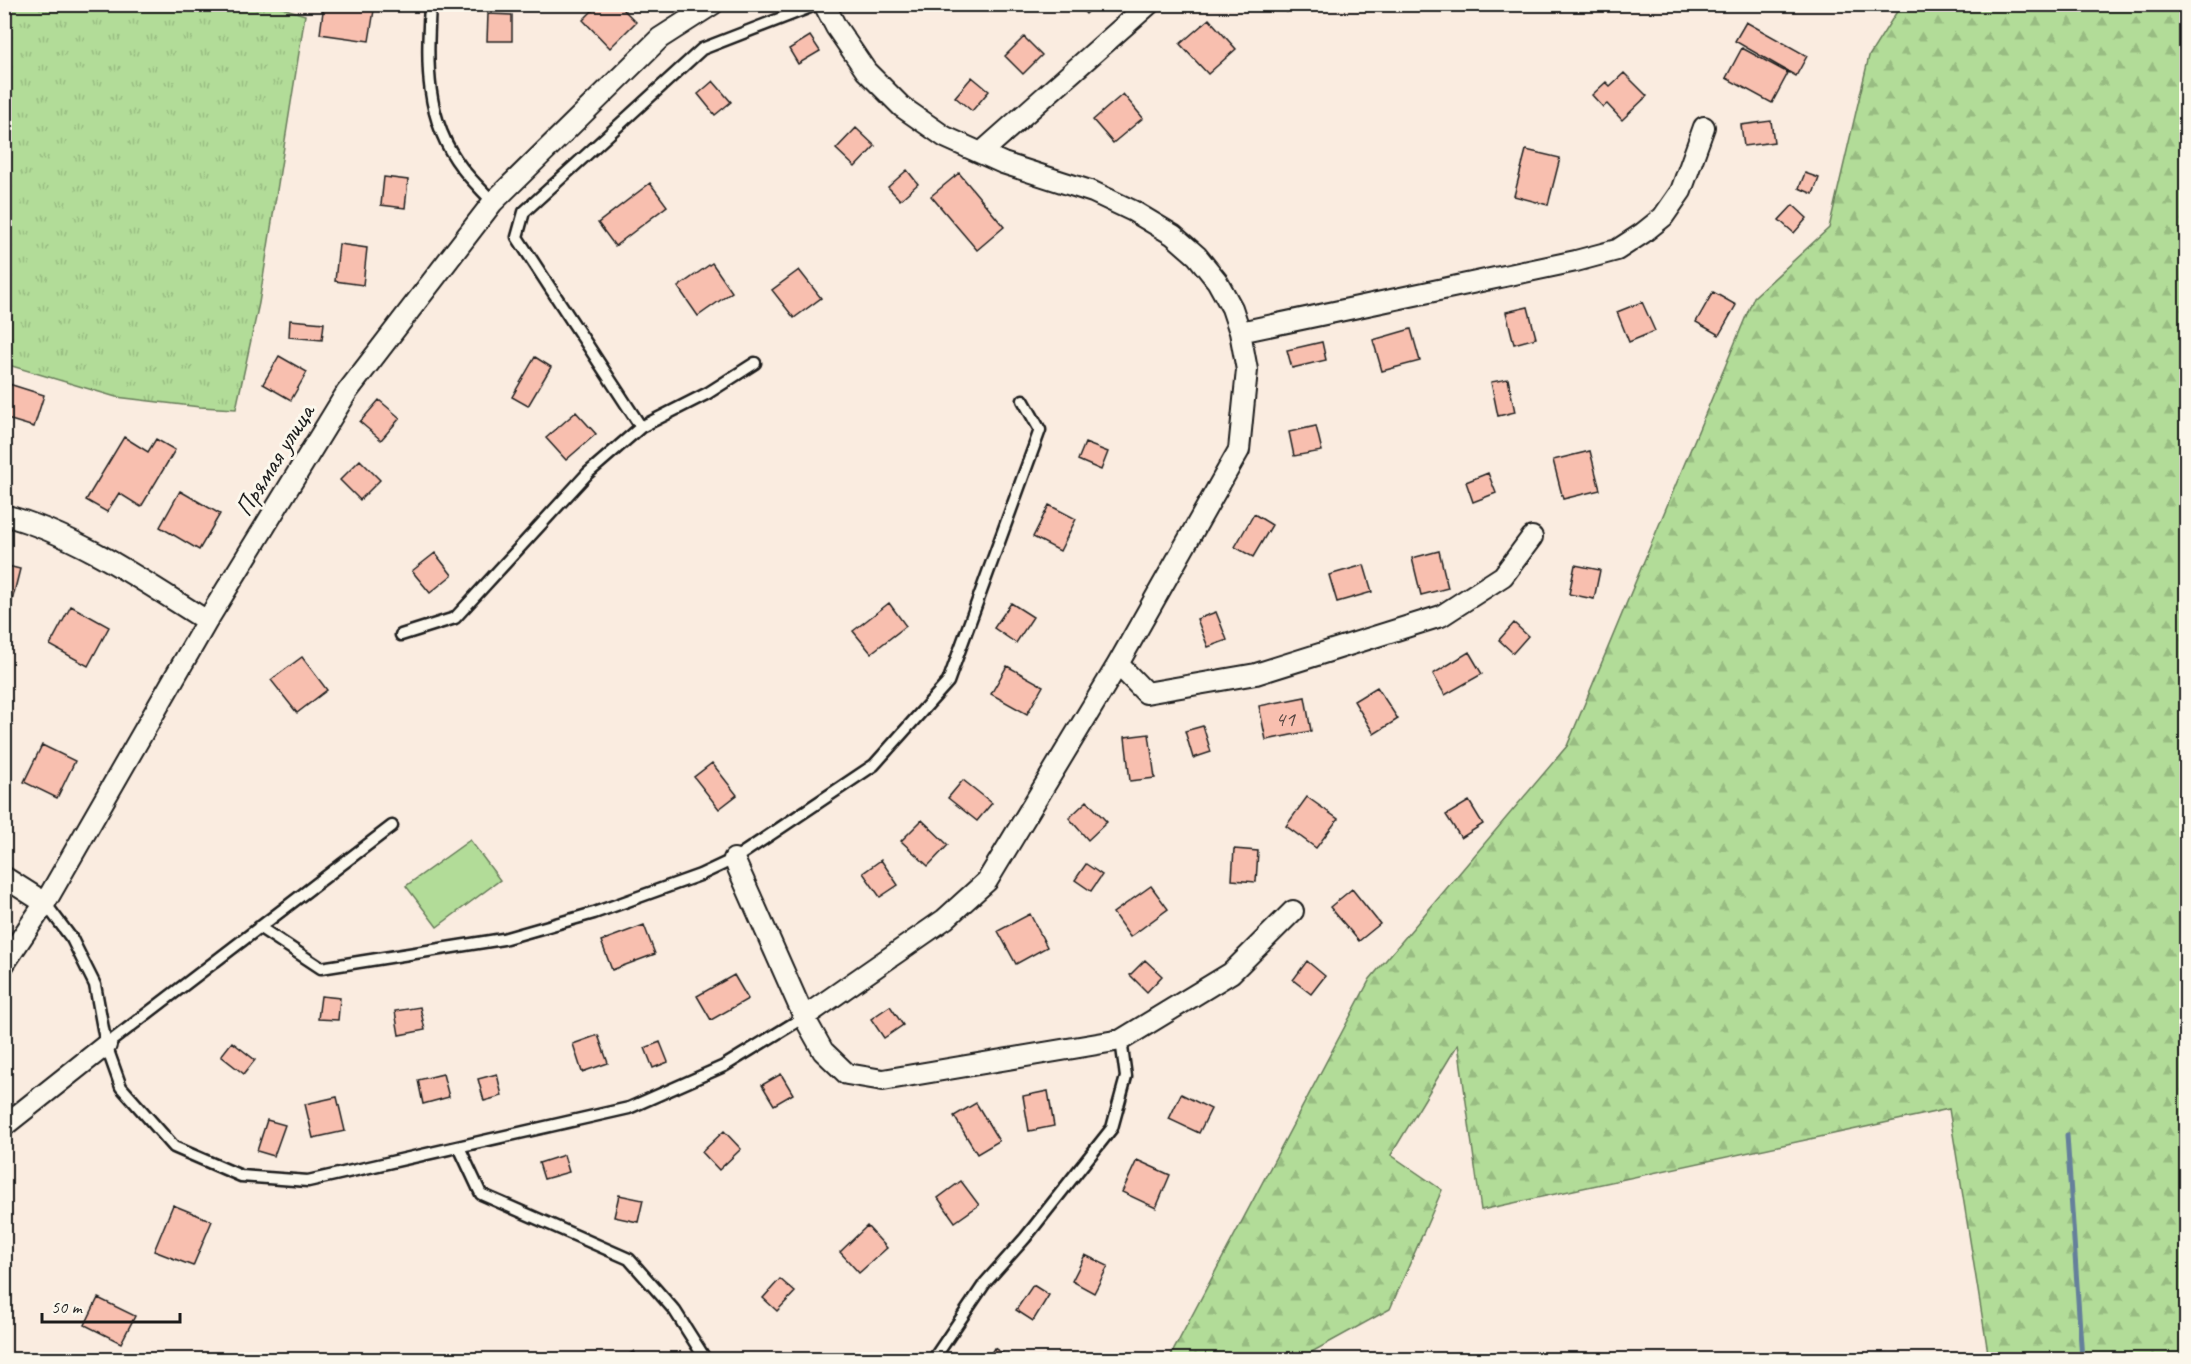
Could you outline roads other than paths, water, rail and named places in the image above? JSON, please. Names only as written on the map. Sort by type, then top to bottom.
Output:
[{"type":"street","name":"Прямая улица","points":[[4,964],[45,903],[207,621],[347,392],[493,202],[660,38],[713,4]]},
{"type":"street","points":[[804,1017],[945,919],[987,881],[1118,664],[1239,450],[1247,370],[1240,332],[1232,308],[1217,282],[1197,256],[1173,235],[1133,211],[1093,192],[1003,163],[945,137],[902,107],[866,71],[836,27],[824,4]]},
{"type":"street","points":[[981,153],[1149,4]]},
{"type":"street","points":[[1240,332],[1617,250],[1663,217],[1681,191],[1704,127]]},
{"type":"street","points":[[4,515],[30,522],[106,559],[207,621]]},
{"type":"street","points":[[1118,664],[1146,693],[1267,670],[1441,616],[1503,576],[1532,537]]},
{"type":"street","points":[[734,859],[804,1017],[823,1051],[847,1074],[883,1080],[1121,1040],[1232,973],[1293,911]]},
{"type":"street","points":[[4,877],[45,903]]},
{"type":"street","points":[[4,1126],[106,1045]]},
{"type":"lane","points":[[430,4],[428,48],[430,100],[442,134],[461,167],[493,202]]},
{"type":"lane","points":[[641,427],[517,237],[524,212],[702,49],[818,4]]},
{"type":"lane","points":[[401,635],[455,618],[588,473],[641,427],[708,393],[755,363]]},
{"type":"lane","points":[[259,927],[321,968],[503,939],[594,913],[700,875],[734,859],[874,765],[948,682],[1040,430],[1023,400]]},
{"type":"lane","points":[[106,1045],[392,826]]},
{"type":"lane","points":[[45,903],[72,939],[95,985],[106,1045],[121,1087],[174,1147],[240,1176],[308,1181],[629,1108],[724,1066],[804,1017]]},
{"type":"lane","points":[[933,1359],[985,1283],[1025,1238],[1112,1128],[1126,1077],[1121,1040]]},
{"type":"lane","points":[[459,1147],[481,1194],[629,1259],[675,1311],[706,1359]]},
{"type":"waterway","points":[[2067,1135],[2082,1360]]}]
